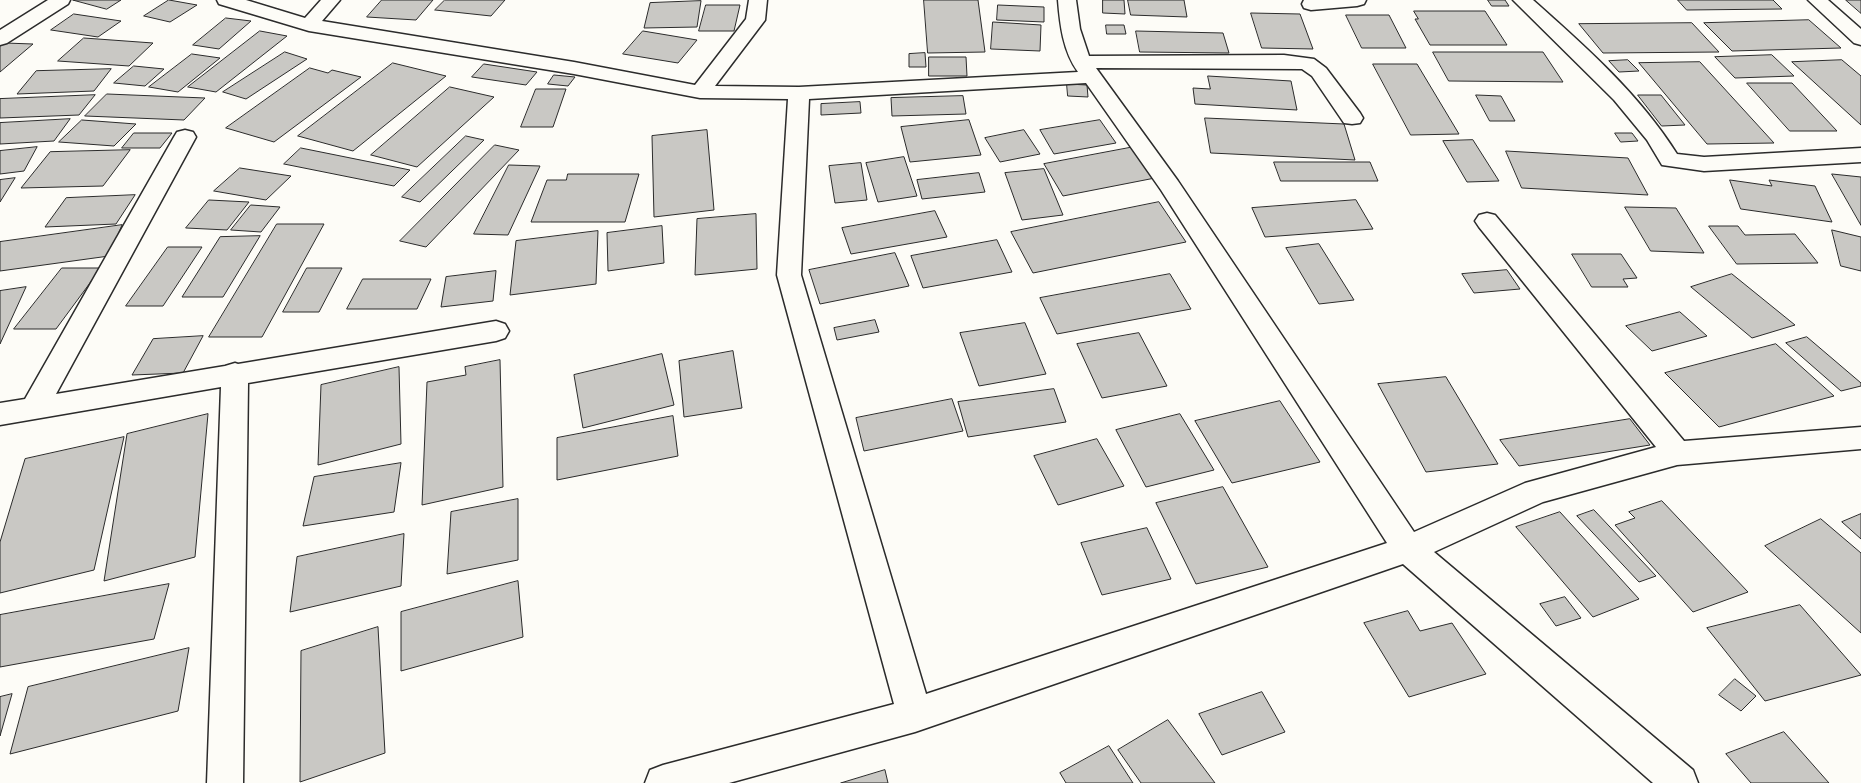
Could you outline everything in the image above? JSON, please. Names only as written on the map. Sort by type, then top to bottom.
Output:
[{"type":"street","points":[[0,39],[61,0]]},
{"type":"street","points":[[226,0],[309,25],[574,68],[700,92],[799,93],[1087,69],[1284,61],[1307,64],[1319,72],[1352,118]]},
{"type":"street","points":[[309,25],[331,0]]},
{"type":"street","points":[[700,92],[755,20],[758,0]]},
{"type":"street","points":[[1067,0],[1070,29],[1087,69],[1170,186],[1408,549],[1680,783]]},
{"type":"street","points":[[1311,4],[1357,0]]},
{"type":"street","points":[[1522,0],[1602,75],[1657,137],[1670,160],[1704,164],[1861,155]]},
{"type":"street","points":[[1817,0],[1861,39]]},
{"type":"street","points":[[799,93],[789,274],[915,714]]},
{"type":"street","points":[[35,407],[185,137]]},
{"type":"street","points":[[1487,221],[1677,452]]},
{"type":"street","points":[[0,414],[496,331]]},
{"type":"street","points":[[225,783],[235,374]]},
{"type":"street","points":[[663,783],[915,714],[1408,549],[1536,492],[1677,452],[1861,438]]},
{"type":"building","points":[[73,0],[121,0],[107,9]]},
{"type":"building","points":[[169,0],[197,5],[170,22],[144,16]]},
{"type":"building","points":[[382,0],[433,0],[416,20],[367,17]]},
{"type":"building","points":[[445,0],[505,0],[491,16],[435,10]]},
{"type":"building","points":[[924,0],[978,0],[985,52],[928,53]]},
{"type":"building","points":[[1103,0],[1124,0],[1125,14],[1103,13]]},
{"type":"building","points":[[1128,0],[1184,0],[1187,17],[1131,15]]},
{"type":"building","points":[[1488,0],[1505,0],[1509,6],[1492,6]]},
{"type":"building","points":[[1678,0],[1773,0],[1782,9],[1687,10]]},
{"type":"building","points":[[1846,0],[1861,0],[1861,13]]},
{"type":"building","points":[[701,1],[697,27],[644,28],[650,3]]},
{"type":"building","points":[[706,5],[740,5],[734,31],[699,31]]},
{"type":"building","points":[[998,5],[1044,7],[1044,22],[997,20]]},
{"type":"building","points":[[1414,11],[1485,11],[1507,45],[1430,45],[1415,19],[1418,19]]},
{"type":"building","points":[[1251,13],[1300,14],[1313,49],[1262,48]]},
{"type":"building","points":[[74,14],[121,21],[98,37],[51,30]]},
{"type":"building","points":[[1346,15],[1389,15],[1406,48],[1362,48]]},
{"type":"building","points":[[226,18],[251,21],[219,49],[193,45]]},
{"type":"building","points":[[1809,20],[1841,48],[1732,51],[1704,23]]},
{"type":"building","points":[[993,22],[1041,25],[1040,51],[991,49]]},
{"type":"building","points":[[1692,23],[1719,52],[1603,53],[1579,24]]},
{"type":"building","points":[[1106,25],[1124,25],[1126,34],[1107,34]]},
{"type":"building","points":[[260,31],[287,36],[216,92],[188,87]]},
{"type":"building","points":[[643,31],[697,40],[678,63],[623,54]]},
{"type":"building","points":[[1136,31],[1223,33],[1229,53],[1140,52]]},
{"type":"building","points":[[84,38],[153,43],[129,66],[58,61]]},
{"type":"building","points":[[5,43],[33,44],[0,72],[0,46]]},
{"type":"building","points":[[285,52],[307,59],[246,99],[223,92]]},
{"type":"building","points":[[1433,52],[1543,52],[1563,82],[1449,81]]},
{"type":"building","points":[[925,53],[926,67],[909,67],[909,54]]},
{"type":"building","points":[[192,54],[220,58],[178,92],[149,87]]},
{"type":"building","points":[[1772,55],[1794,76],[1735,78],[1715,57]]},
{"type":"building","points":[[929,57],[966,57],[967,76],[929,76]]},
{"type":"building","points":[[1628,60],[1639,71],[1619,72],[1609,61]]},
{"type":"building","points":[[1842,60],[1861,76],[1861,125],[1792,62]]},
{"type":"building","points":[[1700,62],[1774,143],[1707,144],[1639,63]]},
{"type":"building","points":[[393,63],[446,76],[353,151],[298,136]]},
{"type":"building","points":[[484,64],[537,72],[526,85],[472,77]]},
{"type":"building","points":[[1373,64],[1417,64],[1459,134],[1411,135]]},
{"type":"building","points":[[134,66],[164,69],[145,86],[114,83]]},
{"type":"building","points":[[310,68],[328,73],[332,70],[361,77],[274,142],[226,128]]},
{"type":"building","points":[[111,69],[94,91],[17,94],[36,71]]},
{"type":"building","points":[[554,75],[575,77],[568,86],[548,84]]},
{"type":"building","points":[[1208,76],[1291,81],[1297,110],[1195,104],[1193,88],[1210,89]]},
{"type":"building","points":[[1747,83],[1792,83],[1837,131],[1790,131]]},
{"type":"building","points":[[1067,84],[1087,85],[1088,97],[1068,96]]},
{"type":"building","points":[[450,87],[494,97],[417,167],[371,155]]},
{"type":"building","points":[[536,89],[566,89],[553,127],[521,127]]},
{"type":"building","points":[[107,94],[205,98],[184,120],[85,116]]},
{"type":"building","points":[[95,95],[79,115],[0,118],[0,99]]},
{"type":"building","points":[[1476,95],[1501,96],[1515,121],[1490,121]]},
{"type":"building","points":[[1638,95],[1661,95],[1685,125],[1662,126]]},
{"type":"building","points":[[963,96],[966,114],[892,116],[891,98]]},
{"type":"building","points":[[860,102],[861,113],[821,115],[821,104]]},
{"type":"building","points":[[1205,118],[1344,124],[1355,160],[1211,153]]},
{"type":"building","points":[[70,119],[54,141],[0,144],[0,123]]},
{"type":"building","points":[[82,120],[136,124],[114,146],[59,142]]},
{"type":"building","points":[[969,120],[981,155],[910,162],[901,127]]},
{"type":"building","points":[[1100,120],[1116,143],[1054,154],[1040,130]]},
{"type":"building","points":[[707,130],[714,210],[654,217],[652,136]]},
{"type":"building","points":[[1024,130],[1040,154],[1000,162],[985,138]]},
{"type":"building","points":[[134,133],[172,133],[160,148],[122,148]]},
{"type":"building","points":[[1615,133],[1632,133],[1638,141],[1621,142]]},
{"type":"building","points":[[466,136],[484,140],[420,202],[402,197]]},
{"type":"building","points":[[1473,140],[1499,181],[1467,182],[1443,141]]},
{"type":"building","points":[[495,145],[519,150],[426,247],[400,241]]},
{"type":"building","points":[[37,147],[24,171],[0,174],[0,151]]},
{"type":"building","points":[[1134,147],[1155,178],[1063,196],[1044,164]]},
{"type":"building","points":[[301,148],[410,170],[394,186],[284,164]]},
{"type":"building","points":[[130,150],[103,186],[21,188],[50,152]]},
{"type":"building","points":[[1506,151],[1628,158],[1648,195],[1522,188]]},
{"type":"building","points":[[904,157],[917,196],[878,202],[866,163]]},
{"type":"building","points":[[1274,162],[1370,162],[1378,181],[1281,181]]},
{"type":"building","points":[[861,163],[867,200],[835,203],[829,166]]},
{"type":"building","points":[[509,165],[540,166],[508,235],[474,234]]},
{"type":"building","points":[[240,168],[291,176],[266,200],[214,191]]},
{"type":"building","points":[[1044,169],[1063,215],[1022,220],[1005,173]]},
{"type":"building","points":[[979,173],[985,192],[922,199],[917,180]]},
{"type":"building","points":[[568,174],[639,174],[625,222],[531,222],[547,180],[566,180]]},
{"type":"building","points":[[1832,174],[1861,177],[1861,225]]},
{"type":"building","points":[[15,178],[0,202],[0,180]]},
{"type":"building","points":[[1730,180],[1772,186],[1769,180],[1815,186],[1832,222],[1741,209]]},
{"type":"building","points":[[135,195],[116,224],[45,227],[66,198]]},
{"type":"building","points":[[209,200],[249,202],[227,230],[186,228]]},
{"type":"building","points":[[1356,200],[1373,229],[1265,237],[1252,208]]},
{"type":"building","points":[[1159,202],[1186,242],[1033,273],[1011,232]]},
{"type":"building","points":[[251,205],[280,207],[261,232],[231,230]]},
{"type":"building","points":[[1625,207],[1676,208],[1704,253],[1651,251]]},
{"type":"building","points":[[935,211],[947,237],[851,254],[842,228]]},
{"type":"building","points":[[756,214],[757,269],[695,275],[697,219]]},
{"type":"building","points":[[277,224],[324,224],[262,337],[209,337]]},
{"type":"building","points":[[122,225],[109,256],[0,271],[0,242]]},
{"type":"building","points":[[662,226],[664,263],[608,271],[607,233]]},
{"type":"building","points":[[1709,226],[1738,226],[1745,235],[1795,234],[1818,263],[1737,264]]},
{"type":"building","points":[[1832,230],[1861,237],[1861,271],[1841,266]]},
{"type":"building","points":[[598,231],[596,284],[510,295],[516,241]]},
{"type":"building","points":[[260,236],[223,297],[182,297],[220,237]]},
{"type":"building","points":[[997,240],[1012,272],[923,288],[911,256]]},
{"type":"building","points":[[1319,244],[1354,300],[1319,304],[1286,248]]},
{"type":"building","points":[[168,247],[202,247],[163,306],[126,306]]},
{"type":"building","points":[[895,253],[909,286],[820,304],[809,270]]},
{"type":"building","points":[[1572,254],[1621,254],[1637,278],[1623,279],[1628,287],[1592,287]]},
{"type":"building","points":[[62,268],[101,268],[56,329],[14,329]]},
{"type":"building","points":[[307,268],[342,268],[319,312],[283,312]]},
{"type":"building","points":[[1507,270],[1520,289],[1474,293],[1462,274]]},
{"type":"building","points":[[496,271],[493,301],[441,307],[446,277]]},
{"type":"building","points":[[1170,274],[1191,309],[1057,334],[1040,298]]},
{"type":"building","points":[[1732,274],[1795,325],[1752,338],[1691,287]]},
{"type":"building","points":[[363,279],[431,279],[417,309],[347,309]]},
{"type":"building","points":[[26,287],[0,344],[0,291]]},
{"type":"building","points":[[1680,312],[1707,336],[1652,351],[1626,326]]},
{"type":"building","points":[[875,320],[879,332],[837,340],[834,328]]},
{"type":"building","points":[[1025,323],[1046,374],[979,386],[960,333]]},
{"type":"building","points":[[1139,333],[1167,386],[1102,398],[1077,344]]},
{"type":"building","points":[[203,336],[183,373],[132,375],[153,339]]},
{"type":"building","points":[[1807,337],[1861,383],[1861,386],[1841,391],[1786,343]]},
{"type":"building","points":[[1776,344],[1834,396],[1719,427],[1665,373]]},
{"type":"building","points":[[733,351],[742,408],[684,417],[679,361]]},
{"type":"building","points":[[662,354],[674,405],[583,428],[574,375]]},
{"type":"building","points":[[500,360],[503,487],[422,505],[427,382],[466,375],[465,367]]},
{"type":"building","points":[[399,367],[401,444],[318,465],[321,385]]},
{"type":"building","points":[[1446,377],[1498,464],[1426,472],[1378,384]]},
{"type":"building","points":[[1054,389],[1066,422],[968,437],[958,402]]},
{"type":"building","points":[[952,399],[963,431],[864,451],[856,418]]},
{"type":"building","points":[[1280,401],[1320,462],[1232,483],[1195,421]]},
{"type":"building","points":[[208,414],[195,557],[104,581],[127,434]]},
{"type":"building","points":[[1180,414],[1214,470],[1146,487],[1116,430]]},
{"type":"building","points":[[673,416],[678,456],[557,480],[557,438]]},
{"type":"building","points":[[1630,419],[1650,445],[1519,466],[1500,440]]},
{"type":"building","points":[[124,437],[94,570],[0,593],[0,542],[25,459]]},
{"type":"building","points":[[1097,439],[1124,486],[1058,505],[1034,456]]},
{"type":"building","points":[[401,463],[394,512],[303,526],[314,477]]},
{"type":"building","points":[[1223,487],[1268,567],[1196,584],[1156,503]]},
{"type":"building","points":[[518,499],[518,560],[447,574],[451,512]]},
{"type":"building","points":[[1662,501],[1748,592],[1693,612],[1615,525],[1635,518],[1629,512]]},
{"type":"building","points":[[1594,510],[1656,576],[1639,582],[1577,516]]},
{"type":"building","points":[[1560,512],[1639,599],[1593,617],[1516,527]]},
{"type":"building","points":[[1861,514],[1861,539],[1842,522]]},
{"type":"building","points":[[1821,519],[1861,553],[1861,633],[1765,546]]},
{"type":"building","points":[[1147,528],[1171,579],[1102,595],[1081,543]]},
{"type":"building","points":[[404,534],[401,586],[290,612],[297,557]]},
{"type":"building","points":[[518,581],[523,637],[401,671],[401,612]]},
{"type":"building","points":[[169,584],[154,639],[0,667],[0,615]]},
{"type":"building","points":[[1565,597],[1581,618],[1556,626],[1540,604]]},
{"type":"building","points":[[1800,605],[1861,675],[1765,701],[1707,628]]},
{"type":"building","points":[[1408,611],[1420,631],[1452,623],[1486,674],[1409,697],[1364,623]]},
{"type":"building","points":[[378,627],[385,753],[300,782],[301,651]]},
{"type":"building","points":[[189,648],[178,711],[10,754],[28,687]]},
{"type":"building","points":[[1735,679],[1756,696],[1741,711],[1719,695]]},
{"type":"building","points":[[1262,692],[1285,732],[1222,755],[1199,714]]},
{"type":"building","points":[[12,694],[0,736],[0,697]]},
{"type":"building","points":[[1168,720],[1215,783],[1141,783],[1118,750]]},
{"type":"building","points":[[1784,732],[1829,783],[1751,783],[1726,754]]},
{"type":"building","points":[[1109,746],[1133,783],[1066,783],[1060,773]]},
{"type":"building","points":[[885,770],[888,783],[841,783]]}]
